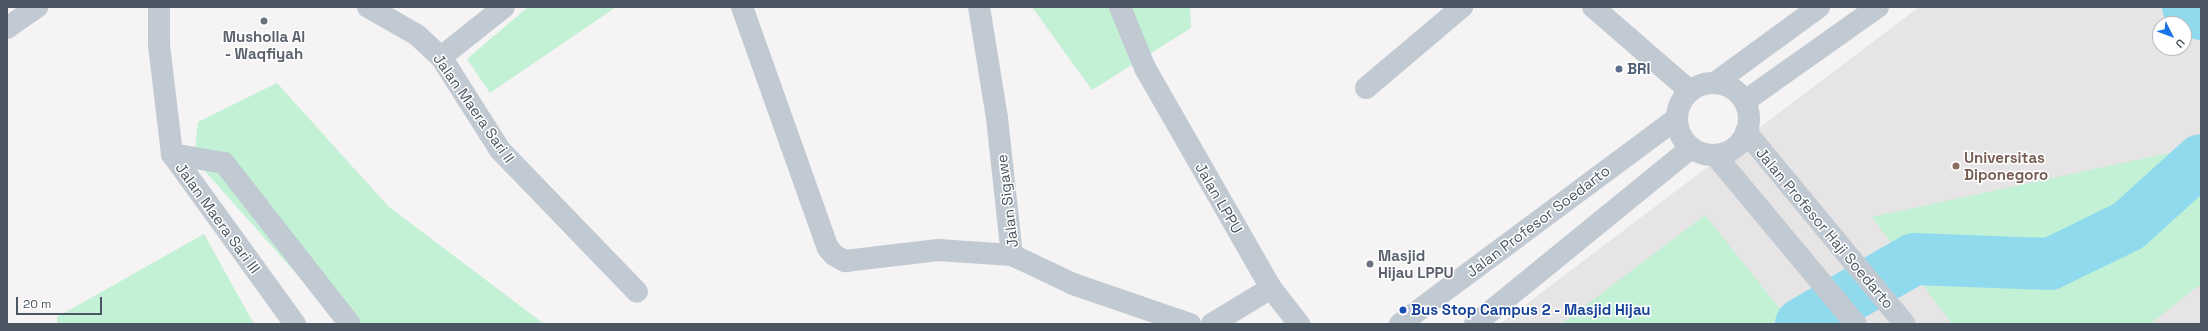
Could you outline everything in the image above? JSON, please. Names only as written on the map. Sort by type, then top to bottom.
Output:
[{"type":"street","name":"Jalan Maera Sari III","points":[[159,7],[159,45],[172,154],[295,324]]},
{"type":"street","name":"Jalan Maera Sari II","points":[[368,7],[417,36],[441,58],[500,150],[637,292]]},
{"type":"street","points":[[441,58],[504,7]]},
{"type":"street","points":[[742,7],[828,248],[834,255],[845,261],[938,250],[1012,255]]},
{"type":"street","name":"Jalan Sigawe","points":[[979,7],[997,118],[1012,255],[1073,284],[1190,324]]},
{"type":"street","name":"Jalan LPPU","points":[[1120,7],[1145,68],[1271,288],[1299,324]]},
{"type":"street","points":[[1366,88],[1462,7]]},
{"type":"street","points":[[1593,7],[1690,91]]},
{"type":"street","points":[[1715,83],[1819,7]]},
{"type":"street","points":[[1745,101],[1878,7]]},
{"type":"street","points":[[1715,155],[1734,148],[1746,132],[1749,121],[1745,101],[1735,90],[1715,83],[1702,84],[1690,91],[1678,108],[1676,119],[1680,135],[1691,148],[1715,155],[1827,287],[1856,324]]},
{"type":"street","name":"Jalan Profesor Soedarto","points":[[1400,324],[1676,119]]},
{"type":"street","name":"Jalan Profesor Haji Soedarto","points":[[1746,132],[1905,324]]},
{"type":"street","points":[[1475,324],[1691,148]]},
{"type":"street","points":[[172,154],[211,159],[224,164],[350,324]]},
{"type":"street","points":[[1212,324],[1271,288]]},
{"type":"shaded area","name":"Universitas Diponegoro","points":[[1919,7],[2201,7],[2201,324],[1500,324]]},
{"type":"green space","points":[[528,7],[616,7],[490,93],[467,59]]},
{"type":"green space","points":[[1032,7],[1190,7],[1191,28],[1092,90]]},
{"type":"green space","points":[[277,83],[388,206],[544,324],[341,324],[194,159],[198,122]]},
{"type":"green space","points":[[2201,146],[2201,284],[2150,324],[1952,324],[1872,217]]},
{"type":"green space","points":[[1705,215],[1792,324],[1561,324]]},
{"type":"green space","points":[[204,234],[254,324],[57,324],[57,317]]},
{"type":"waterway","points":[[2188,7],[2201,14]]},
{"type":"waterway","points":[[1801,324],[1914,259],[2050,264],[2128,226],[2201,160]]},
{"type":"place","name":"Musholla Al - Waqfiyah","points":[[264,21]]},
{"type":"place","name":"BRI","points":[[1619,69]]},
{"type":"place","name":"Universitas Diponegoro","points":[[1956,166]]},
{"type":"place","name":"Masjid Hijau LPPU","points":[[1370,264]]},
{"type":"place","name":"Bus Stop Campus 2 - Masjid Hijau","points":[[1403,310]]}]
